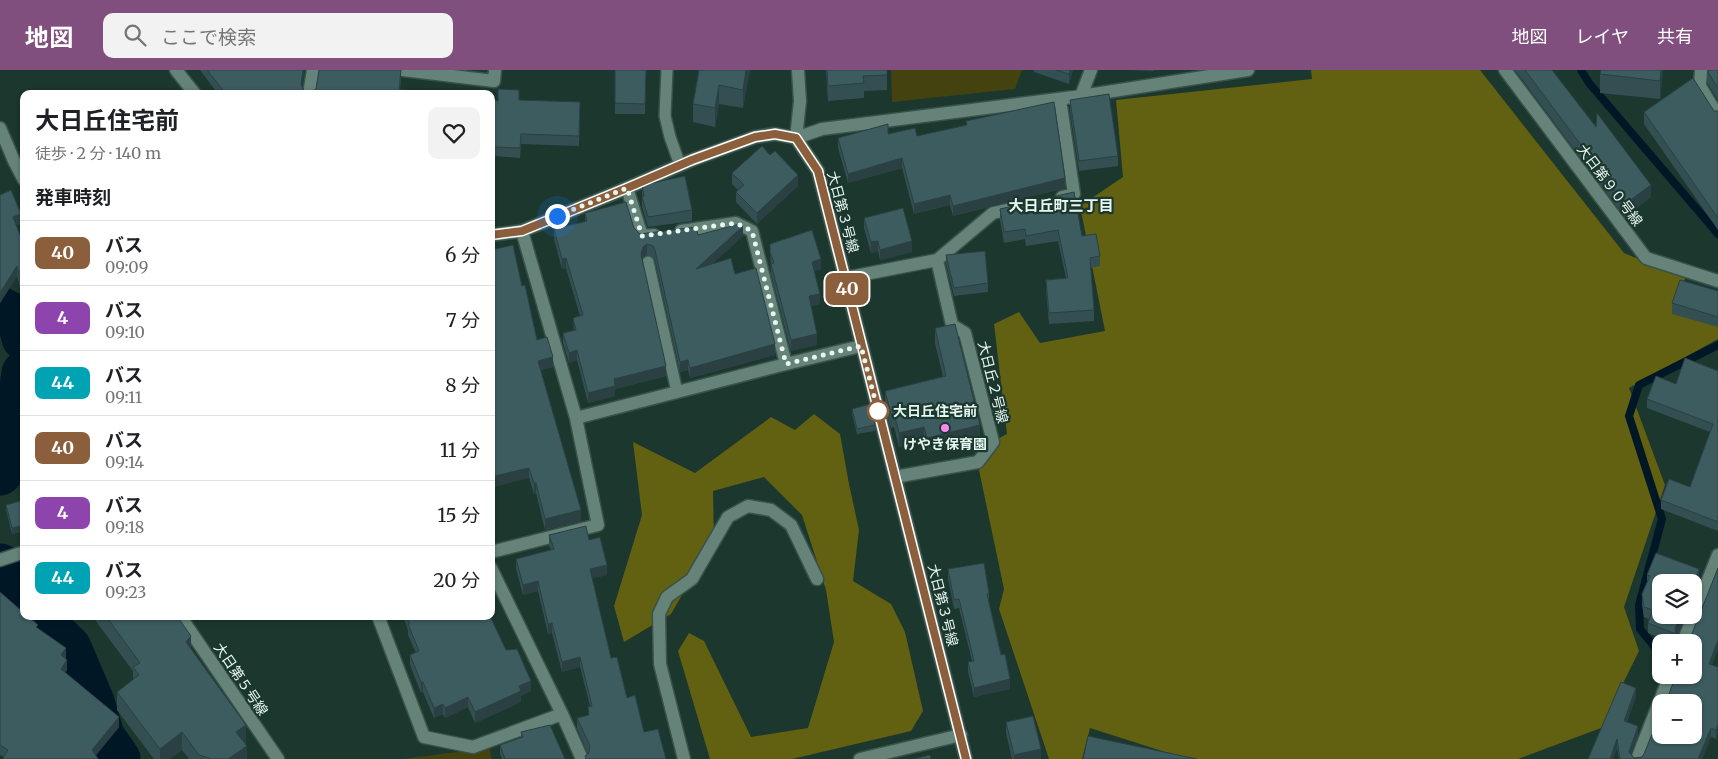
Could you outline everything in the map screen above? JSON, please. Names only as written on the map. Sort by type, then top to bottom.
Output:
[{"type":"street","points":[[176,70],[192,90]]},
{"type":"street","points":[[310,90],[312,70]]},
{"type":"street","points":[[403,70],[494,81],[495,70]]},
{"type":"street","points":[[796,138],[800,101],[798,70]]},
{"type":"street","points":[[1081,96],[1091,70]]},
{"type":"street","points":[[495,234],[522,231],[680,165],[755,137],[775,134],[796,138],[822,129],[1060,99],[1248,70]]},
{"type":"street","name":"大日第９０号線","points":[[1505,70],[1646,258],[1718,281]]},
{"type":"street","points":[[1701,70],[1700,86],[1718,116]]},
{"type":"street","points":[[1047,200],[1074,194],[1060,99]]},
{"type":"street","points":[[0,128],[20,172]]},
{"type":"street","name":"大日第３号線","points":[[796,138],[818,171],[966,759]]},
{"type":"street","points":[[627,188],[642,236],[736,223],[752,231],[786,364]]},
{"type":"street","points":[[845,278],[937,260],[993,213],[1029,204]]},
{"type":"street","points":[[495,551],[598,525],[576,418],[522,231]]},
{"type":"street","name":"大日丘２号線","points":[[895,477],[978,462],[993,442],[965,333],[952,325],[937,260]]},
{"type":"street","points":[[576,418],[861,346]]},
{"type":"street","points":[[684,759],[660,664],[659,614],[667,597],[692,579],[728,517],[748,506],[770,510],[791,525],[816,579]]},
{"type":"street","points":[[5,558],[20,553]]},
{"type":"street","points":[[1686,634],[1718,555]]},
{"type":"street","points":[[495,576],[582,759]]},
{"type":"street","name":"大日第５号線","points":[[183,620],[278,759]]},
{"type":"street","points":[[380,620],[424,737],[473,747],[562,714]]},
{"type":"street","points":[[1637,759],[1666,684]]},
{"type":"street","points":[[860,759],[961,735]]},
{"type":"lane","points":[[667,70],[665,116],[670,138],[680,165]]},
{"type":"lane","points":[[648,262],[677,392]]},
{"type":"shaded area","points":[[891,70],[1022,70],[1015,89],[892,102]]},
{"type":"shaded area","points":[[1311,70],[1480,70],[1624,253],[1685,278],[1678,308],[1718,320],[1718,339],[1629,388],[1665,485],[1624,607],[1639,651],[1601,728],[1518,759],[1187,759],[1090,728],[1082,759],[1049,759],[999,609],[1004,589],[975,451],[1007,434],[994,324],[1019,312],[1040,343],[1105,331],[1080,206],[1123,177],[1116,100],[1312,79]]},
{"type":"shaded area","points":[[814,414],[840,434],[859,530],[853,581],[891,604],[905,632],[923,711],[911,731],[792,759],[710,759],[678,651],[689,633],[704,641],[751,737],[808,728],[834,642],[826,590],[802,515],[764,477],[713,491],[714,540],[671,614],[624,642],[614,606],[642,515],[633,442],[695,473],[771,417],[795,430]]},
{"type":"shaded area","points":[[489,748],[492,759],[402,759]]},
{"type":"building","points":[[207,70],[303,70],[301,84],[304,90],[223,90]]},
{"type":"building","points":[[319,70],[401,70],[399,89],[406,90],[314,90]]},
{"type":"building","points":[[615,70],[646,70],[645,104],[615,103]]},
{"type":"building","points":[[699,70],[746,70],[743,90],[719,85],[715,108],[693,104]]},
{"type":"building","points":[[827,70],[887,70],[887,75],[863,76],[864,83],[828,86]]},
{"type":"building","points":[[1056,70],[1070,70],[1069,74]]},
{"type":"building","points":[[1525,70],[1552,70],[1596,127],[1597,113],[1651,185],[1625,204]]},
{"type":"building","points":[[1601,70],[1661,70],[1660,81],[1600,74]]},
{"type":"building","points":[[1708,70],[1718,70],[1718,88],[1708,72]]},
{"type":"building","points":[[1693,78],[1714,111],[1718,111],[1718,218],[1644,112]]},
{"type":"building","points":[[498,89],[519,90],[519,100],[580,102],[579,136],[521,134],[520,148],[495,147],[495,101],[498,101]]},
{"type":"building","points":[[1109,94],[1118,156],[1079,161],[1070,100]]},
{"type":"building","points":[[1054,102],[1065,178],[953,206],[950,195],[914,204],[902,158],[848,174],[838,138],[888,124],[888,134],[915,128],[917,136],[967,125],[966,121]]},
{"type":"building","points":[[762,146],[770,155],[775,151],[798,175],[757,213],[736,192],[744,185],[732,173]]},
{"type":"building","points":[[685,176],[692,210],[648,217],[642,197],[644,196],[642,185]]},
{"type":"building","points":[[11,190],[20,212],[20,214],[13,217],[20,235],[20,278],[17,266],[0,293],[0,195]]},
{"type":"building","points":[[1074,192],[1082,236],[1096,234],[1100,256],[1090,258],[1094,310],[1049,313],[1046,280],[1068,278],[1058,230],[1026,236],[1025,229],[1004,232],[1000,209]]},
{"type":"building","points":[[626,202],[634,228],[640,234],[696,227],[698,235],[740,224],[743,226],[696,269],[731,258],[735,274],[756,268],[775,344],[690,368],[688,360],[680,362],[655,250],[653,246],[647,244],[643,247],[641,254],[666,366],[614,379],[615,386],[588,393],[577,350],[569,353],[563,333],[576,330],[573,318],[583,315],[566,258],[562,259],[554,229],[587,221],[585,213]]},
{"type":"building","points":[[903,208],[912,241],[880,250],[878,241],[871,242],[864,218]]},
{"type":"building","points":[[812,230],[821,259],[812,262],[820,294],[809,296],[817,334],[791,340],[771,264],[774,263],[770,252],[770,244]]},
{"type":"building","points":[[513,245],[522,286],[525,285],[537,340],[547,337],[553,357],[538,361],[581,510],[545,519],[536,483],[534,483],[529,468],[495,476],[495,249]]},
{"type":"building","points":[[985,251],[988,283],[954,288],[946,255]]},
{"type":"building","points":[[1680,280],[1718,291],[1718,317],[1672,303]]},
{"type":"building","points":[[955,324],[980,425],[927,438],[924,427],[899,433],[894,413],[891,414],[885,391],[946,376],[935,328]]},
{"type":"building","points":[[1685,358],[1718,371],[1718,522],[1661,500],[1669,479],[1690,487],[1713,424],[1647,399],[1656,376],[1676,384]]},
{"type":"building","points":[[870,404],[875,425],[857,429],[852,409]]},
{"type":"building","points":[[20,501],[20,526],[12,528],[6,505]]},
{"type":"building","points":[[586,526],[589,540],[600,537],[607,565],[590,569],[611,658],[617,657],[627,698],[635,695],[644,732],[658,729],[666,759],[586,759],[585,756],[589,753],[590,746],[577,718],[589,715],[588,707],[592,706],[580,657],[562,662],[552,623],[548,624],[538,581],[523,585],[516,559],[554,549],[549,535]]},
{"type":"building","points":[[1656,553],[1699,569],[1697,574],[1652,574],[1652,610],[1644,607],[1642,594],[1650,576],[1647,575]]},
{"type":"building","points":[[984,563],[989,593],[987,594],[1001,655],[1005,654],[1010,679],[974,688],[968,662],[974,661],[959,599],[954,600],[948,569]]},
{"type":"building","points":[[1718,568],[1718,640],[1709,664],[1718,667],[1718,724],[1716,730],[1711,728],[1698,759],[1620,759],[1617,739],[1610,759],[1588,759],[1621,682],[1636,688],[1624,721],[1638,726],[1629,752],[1634,758],[1642,757],[1652,734],[1652,744],[1702,744],[1702,694],[1669,694],[1673,684],[1702,684],[1702,634],[1692,634],[1696,624],[1702,624],[1702,608]]},
{"type":"building","points":[[0,592],[20,610],[20,620],[32,620],[38,625],[36,627],[66,648],[61,655],[67,660],[61,669],[119,717],[92,750],[98,759],[4,759],[8,750],[0,745]]},
{"type":"building","points":[[1652,613],[1652,624],[1677,624],[1675,628],[1676,634],[1648,623]]},
{"type":"building","points":[[109,620],[180,620],[191,636],[186,642],[246,725],[236,732],[247,746],[228,759],[212,759],[199,755],[182,732],[160,749],[117,692],[139,675],[133,667],[140,663]]},
{"type":"building","points":[[408,620],[492,620],[506,650],[517,649],[531,681],[519,686],[521,691],[475,712],[468,697],[445,708],[443,704],[434,708],[410,655],[419,651],[408,624],[410,624]]},
{"type":"building","points":[[1033,716],[1041,749],[1014,755],[1006,722]]},
{"type":"building","points":[[550,725],[565,759],[505,759],[500,745],[523,737],[521,732]]},
{"type":"building","points":[[1088,736],[1197,759],[1083,759]]},
{"type":"building","points":[[930,755],[931,759],[913,759]]},
{"type":"waterway","points":[[1581,70],[1589,83],[1718,234]]},
{"type":"waterway","points":[[0,309],[10,314],[20,325]]},
{"type":"waterway","points":[[1652,644],[1640,629],[1639,605],[1662,519],[1629,416],[1639,385],[1718,345]]},
{"type":"waterway","points":[[0,473],[16,430],[20,402]]},
{"type":"waterway","points":[[0,566],[8,588],[20,600]]},
{"type":"waterway","points":[[40,620],[69,648],[92,702],[102,736],[118,759]]},
{"type":"bus line","name":"40","points":[[495,234],[522,231],[692,160],[755,137],[775,134],[796,138],[818,171],[966,759]]},
{"type":"place","name":"大日丘住宅前","points":[[878,411]]},
{"type":"place","name":"けやき保育園","points":[[945,428]]},
{"type":"district","name":"大日丘町三丁目","points":[[1061,206]]},
{"type":"route","points":[[557,216],[627,188],[642,236],[736,223],[752,231],[786,364],[861,346],[878,411]]}]
